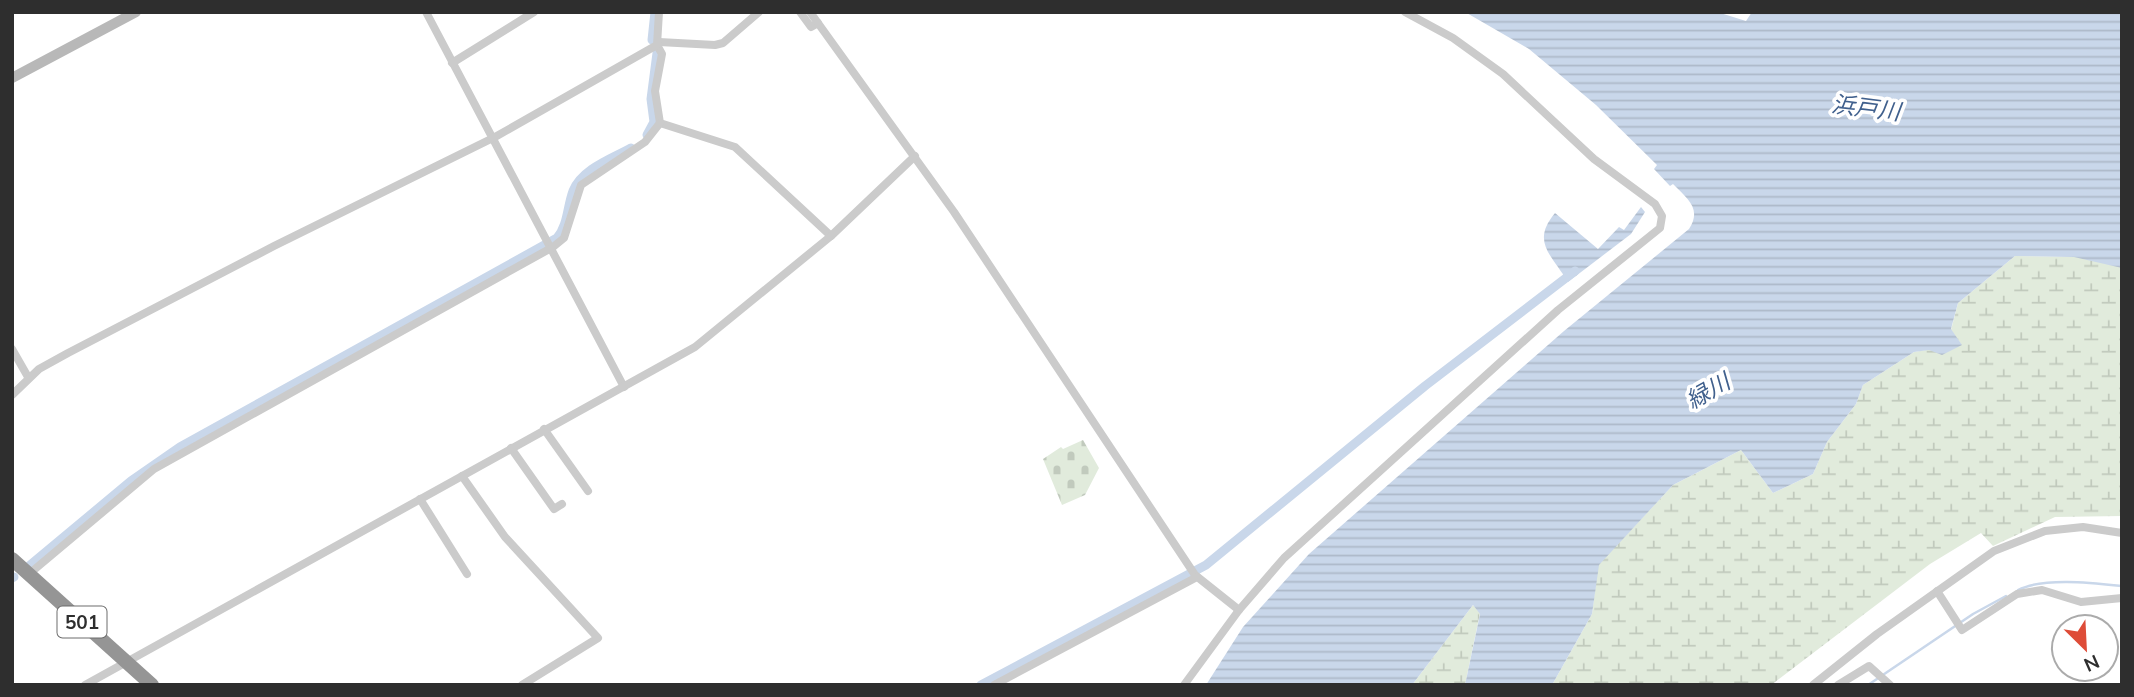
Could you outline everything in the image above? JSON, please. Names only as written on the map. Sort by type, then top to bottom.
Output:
[{"type":"highway","name":"501","points":[[12,559],[152,685]]},
{"type":"street","points":[[426,12],[495,137],[624,387]]},
{"type":"street","points":[[452,63],[534,12]]},
{"type":"street","points":[[29,574],[154,469],[564,238],[581,185],[645,142],[660,123],[655,91],[662,54],[658,43],[659,12]]},
{"type":"street","points":[[12,395],[28,377],[68,353],[274,246],[495,137],[658,43],[723,43],[758,12]]},
{"type":"street","points":[[800,12],[811,27],[818,23]]},
{"type":"street","points":[[810,12],[915,156],[1194,573],[1239,610]]},
{"type":"street","points":[[1184,685],[1239,610],[1284,558],[1558,310],[1660,228],[1662,216],[1655,204],[1594,159],[1503,74],[1453,38],[1405,12]]},
{"type":"street","points":[[12,78],[134,13]]},
{"type":"street","points":[[660,123],[735,147],[831,236]]},
{"type":"street","points":[[85,685],[695,347],[831,236],[915,156]]},
{"type":"street","points":[[12,349],[28,377]]},
{"type":"street","points":[[544,429],[588,491]]},
{"type":"street","points":[[511,448],[554,509],[562,505]]},
{"type":"street","points":[[462,476],[505,537],[598,638],[522,685]]},
{"type":"street","points":[[420,499],[467,574]]},
{"type":"street","points":[[1813,685],[1994,551],[2034,533],[2083,527],[2122,533]]},
{"type":"street","points":[[994,685],[1194,573]]},
{"type":"street","points":[[1937,591],[1962,630],[2017,594],[2042,590],[2081,602],[2122,598]]},
{"type":"street","points":[[1838,685],[1869,666],[1887,682]]},
{"type":"street","points":[[1875,685],[1887,682]]},
{"type":"green space","points":[[2122,233],[2122,516],[2055,517],[1993,546],[1981,533],[1930,564],[1771,685],[1552,685],[1592,614],[1598,565],[1673,485],[1741,450],[1773,493],[1813,474],[1827,442],[1856,404],[1863,385],[1914,352],[1961,344],[1951,330],[1958,303],[2015,256],[2074,257]]},
{"type":"green space","points":[[1083,440],[1099,468],[1085,495],[1062,505],[1043,459],[1061,447],[1063,449]]},
{"type":"green space","points":[[1473,605],[1480,613],[1465,685],[1412,685]]},
{"type":"water","points":[[1465,12],[1717,12],[1746,21],[1752,12],[2122,12],[2122,268],[2074,257],[2015,256],[1958,303],[1951,329],[1962,345],[1942,355],[1929,350],[1914,352],[1863,385],[1856,404],[1827,442],[1813,474],[1773,493],[1741,450],[1673,485],[1599,565],[1592,614],[1552,685],[1465,685],[1480,614],[1473,605],[1412,685],[1206,685],[1243,627],[1309,554],[1564,331],[1689,229],[1693,222],[1694,210],[1688,200],[1673,184],[1670,186],[1654,169],[1657,165],[1596,105],[1529,49]]},
{"type":"water","points":[[1641,207],[1645,212],[1631,234],[1568,282],[1550,256],[1544,240],[1548,223],[1555,213],[1598,249],[1619,227],[1624,230]]},
{"type":"waterway","points":[[652,40],[655,12]]},
{"type":"waterway","points":[[647,135],[654,122],[651,99],[657,53]]},
{"type":"waterway","points":[[29,566],[131,481],[180,447],[557,238],[577,183],[598,165],[631,148]]},
{"type":"waterway","points":[[981,685],[1206,565],[1425,386],[1575,271]]},
{"type":"waterway","points":[[2018,590],[2055,582],[2122,586]]},
{"type":"waterway","points":[[1868,685],[1973,614],[2006,596]]},
{"type":"water label","name":"浜戸川","points":[[1866,108]]},
{"type":"water label","name":"緑川","points":[[1708,391]]}]
